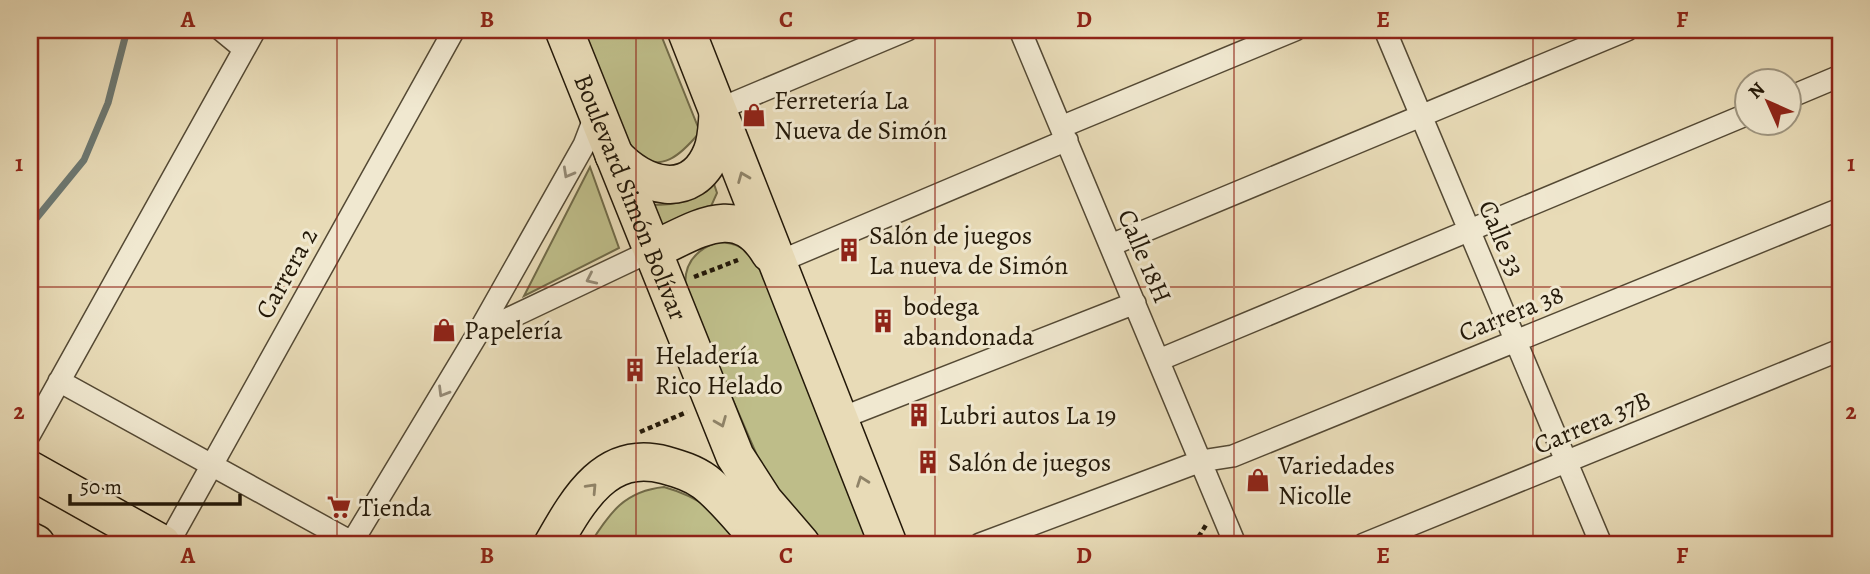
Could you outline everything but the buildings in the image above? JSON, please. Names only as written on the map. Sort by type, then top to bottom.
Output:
[{"type":"highway","name":"Boulevard Simón Bolívar","points":[[564,30],[735,456],[764,501],[801,544]]},
{"type":"highway","points":[[686,30],[718,112],[761,260],[839,419],[888,544]]},
{"type":"highway","points":[[614,155],[625,168],[647,182],[660,185],[685,181],[705,165],[711,154],[718,112]]},
{"type":"highway","points":[[653,250],[702,227],[727,222],[742,226],[760,238],[761,260]]},
{"type":"highway","points":[[553,544],[577,505],[601,478],[622,465],[645,461],[681,469],[703,480],[764,544]]},
{"type":"highway","points":[[30,470],[162,544]]},
{"type":"highway","points":[[30,541],[36,544]]},
{"type":"street","points":[[222,30],[244,49]]},
{"type":"street","points":[[30,434],[255,30]]},
{"type":"street","name":"Carrera 2","points":[[168,544],[454,30]]},
{"type":"street","points":[[718,112],[907,30]]},
{"type":"street","name":"Calle 18H","points":[[1020,30],[1235,544]]},
{"type":"street","points":[[761,260],[1064,133],[1295,30]]},
{"type":"street","name":"Calle 33","points":[[1385,30],[1601,544]]},
{"type":"street","points":[[1111,245],[1627,30]]},
{"type":"street","points":[[1804,91],[1840,76]]},
{"type":"street","points":[[59,381],[353,544],[478,333],[584,145],[597,111]]},
{"type":"street","points":[[1158,360],[1734,120]]},
{"type":"street","name":"Carrera 38","points":[[980,544],[1201,461],[1233,456],[1840,209]]},
{"type":"street","points":[[478,333],[653,250]]},
{"type":"street","points":[[839,419],[1135,303]]},
{"type":"street","name":"Carrera 37B","points":[[1364,544],[1566,464],[1840,350]]},
{"type":"path","points":[[690,279],[761,260]]},
{"type":"shaded area","points":[[578,30],[659,30],[700,132],[678,155],[652,163],[630,157]]},
{"type":"shaded area","points":[[590,167],[619,248],[524,296]]},
{"type":"shaded area","points":[[713,181],[717,193],[708,213],[661,233],[650,205],[684,201],[698,194]]},
{"type":"shaded area","points":[[718,242],[740,247],[758,261],[876,544],[818,544],[766,476],[686,292],[686,274],[692,260],[696,254]]},
{"type":"shaded area","points":[[664,487],[689,496],[709,508],[742,544],[590,544],[612,513],[629,498],[650,489]]},
{"type":"waterway","points":[[30,226],[84,160],[108,103],[127,30]]},
{"type":"place","name":"Ferretería La Nueva de Simón","points":[[754,115]]},
{"type":"place","name":"Salón de juegos La nueva de Simón","points":[[849,250]]},
{"type":"place","name":"bodega abandonada","points":[[883,321]]},
{"type":"place","name":"Papelería","points":[[444,330]]},
{"type":"place","name":"Heladería Rico Helado","points":[[635,370]]},
{"type":"place","name":"Lubri autos La 19","points":[[919,415]]},
{"type":"place","name":"Salón de juegos","points":[[928,462]]},
{"type":"place","name":"Variedades Nicolle","points":[[1258,480]]},
{"type":"place","name":"Tienda","points":[[339,507]]}]
